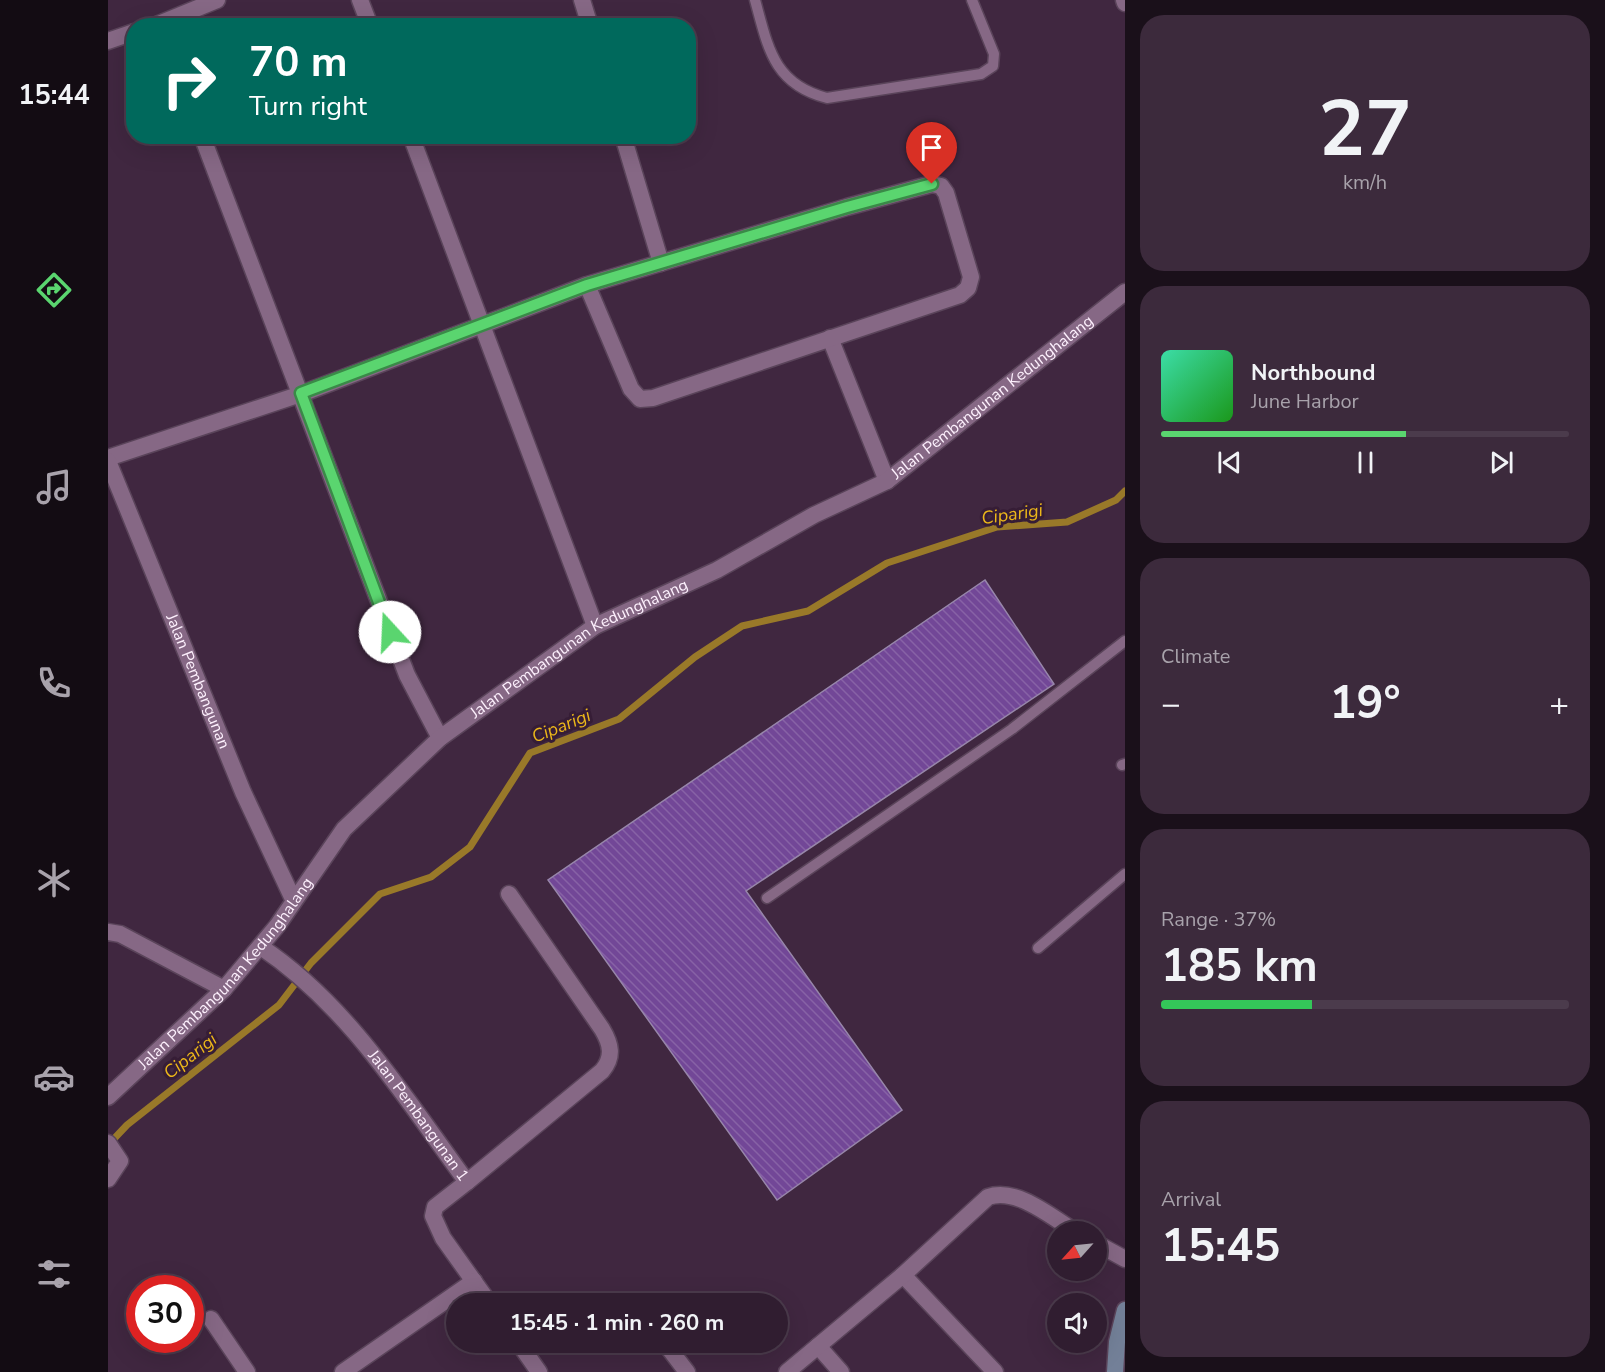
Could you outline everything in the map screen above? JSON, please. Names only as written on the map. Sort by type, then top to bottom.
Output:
[{"type":"main road","points":[[1115,1372],[1125,1310]]},
{"type":"street","points":[[174,18],[217,0]]},
{"type":"street","points":[[360,0],[367,18]]},
{"type":"street","points":[[582,0],[588,18]]},
{"type":"street","points":[[108,41],[126,35]]},
{"type":"street","points":[[205,144],[407,675],[440,738]]},
{"type":"street","points":[[414,144],[595,626]]},
{"type":"street","points":[[625,144],[661,263]]},
{"type":"street","points":[[108,460],[301,393],[587,285],[847,207],[932,184],[941,186],[970,277],[968,288],[960,295],[653,398],[640,399],[631,389],[587,285]]},
{"type":"street","name":"Jalan Pembangunan Kedunghalang","points":[[108,1097],[224,989],[277,926],[293,899],[344,829],[440,738],[595,626],[707,575],[814,515],[887,481],[1125,292]]},
{"type":"street","points":[[830,338],[887,481]]},
{"type":"street","name":"Jalan Pembangunan","points":[[108,460],[243,792],[293,899]]},
{"type":"street","points":[[466,1182],[602,1071],[611,1056],[610,1047],[602,1029],[509,894]]},
{"type":"street","points":[[108,932],[120,934],[224,989]]},
{"type":"street","name":"Jalan Pembangunan 1","points":[[261,946],[292,968],[363,1040],[466,1182],[435,1207],[433,1216],[443,1238],[482,1293]]},
{"type":"street","points":[[108,1179],[120,1161],[112,1147]]},
{"type":"street","points":[[787,1372],[903,1275],[988,1197],[999,1193],[1011,1195],[1057,1221]]},
{"type":"street","points":[[1107,1249],[1125,1259]]},
{"type":"street","points":[[903,1275],[994,1372]]},
{"type":"street","points":[[343,1372],[474,1281]]},
{"type":"street","points":[[211,1319],[247,1372]]},
{"type":"street","points":[[818,1346],[841,1372]]},
{"type":"street","points":[[526,1353],[539,1372]]},
{"type":"street","points":[[672,1353],[687,1372]]},
{"type":"lane","points":[[755,0],[777,66],[791,82],[808,93],[827,98],[981,74],[993,66],[994,54],[972,0]]},
{"type":"lane","points":[[767,898],[1012,729],[1125,640]]},
{"type":"lane","points":[[1038,948],[1125,874]]},
{"type":"building","points":[[985,580],[1054,684],[746,891],[902,1110],[777,1200],[548,880]]},
{"type":"waterway","name":"Ciparigi","points":[[109,1144],[127,1125],[279,1005],[311,963],[380,894],[431,877],[470,847],[530,753],[619,719],[695,657],[742,626],[808,611],[887,563],[997,527],[1067,522],[1116,500],[1125,491]]},
{"type":"route","points":[[390,632],[301,393],[587,285],[847,207],[932,184]]}]
